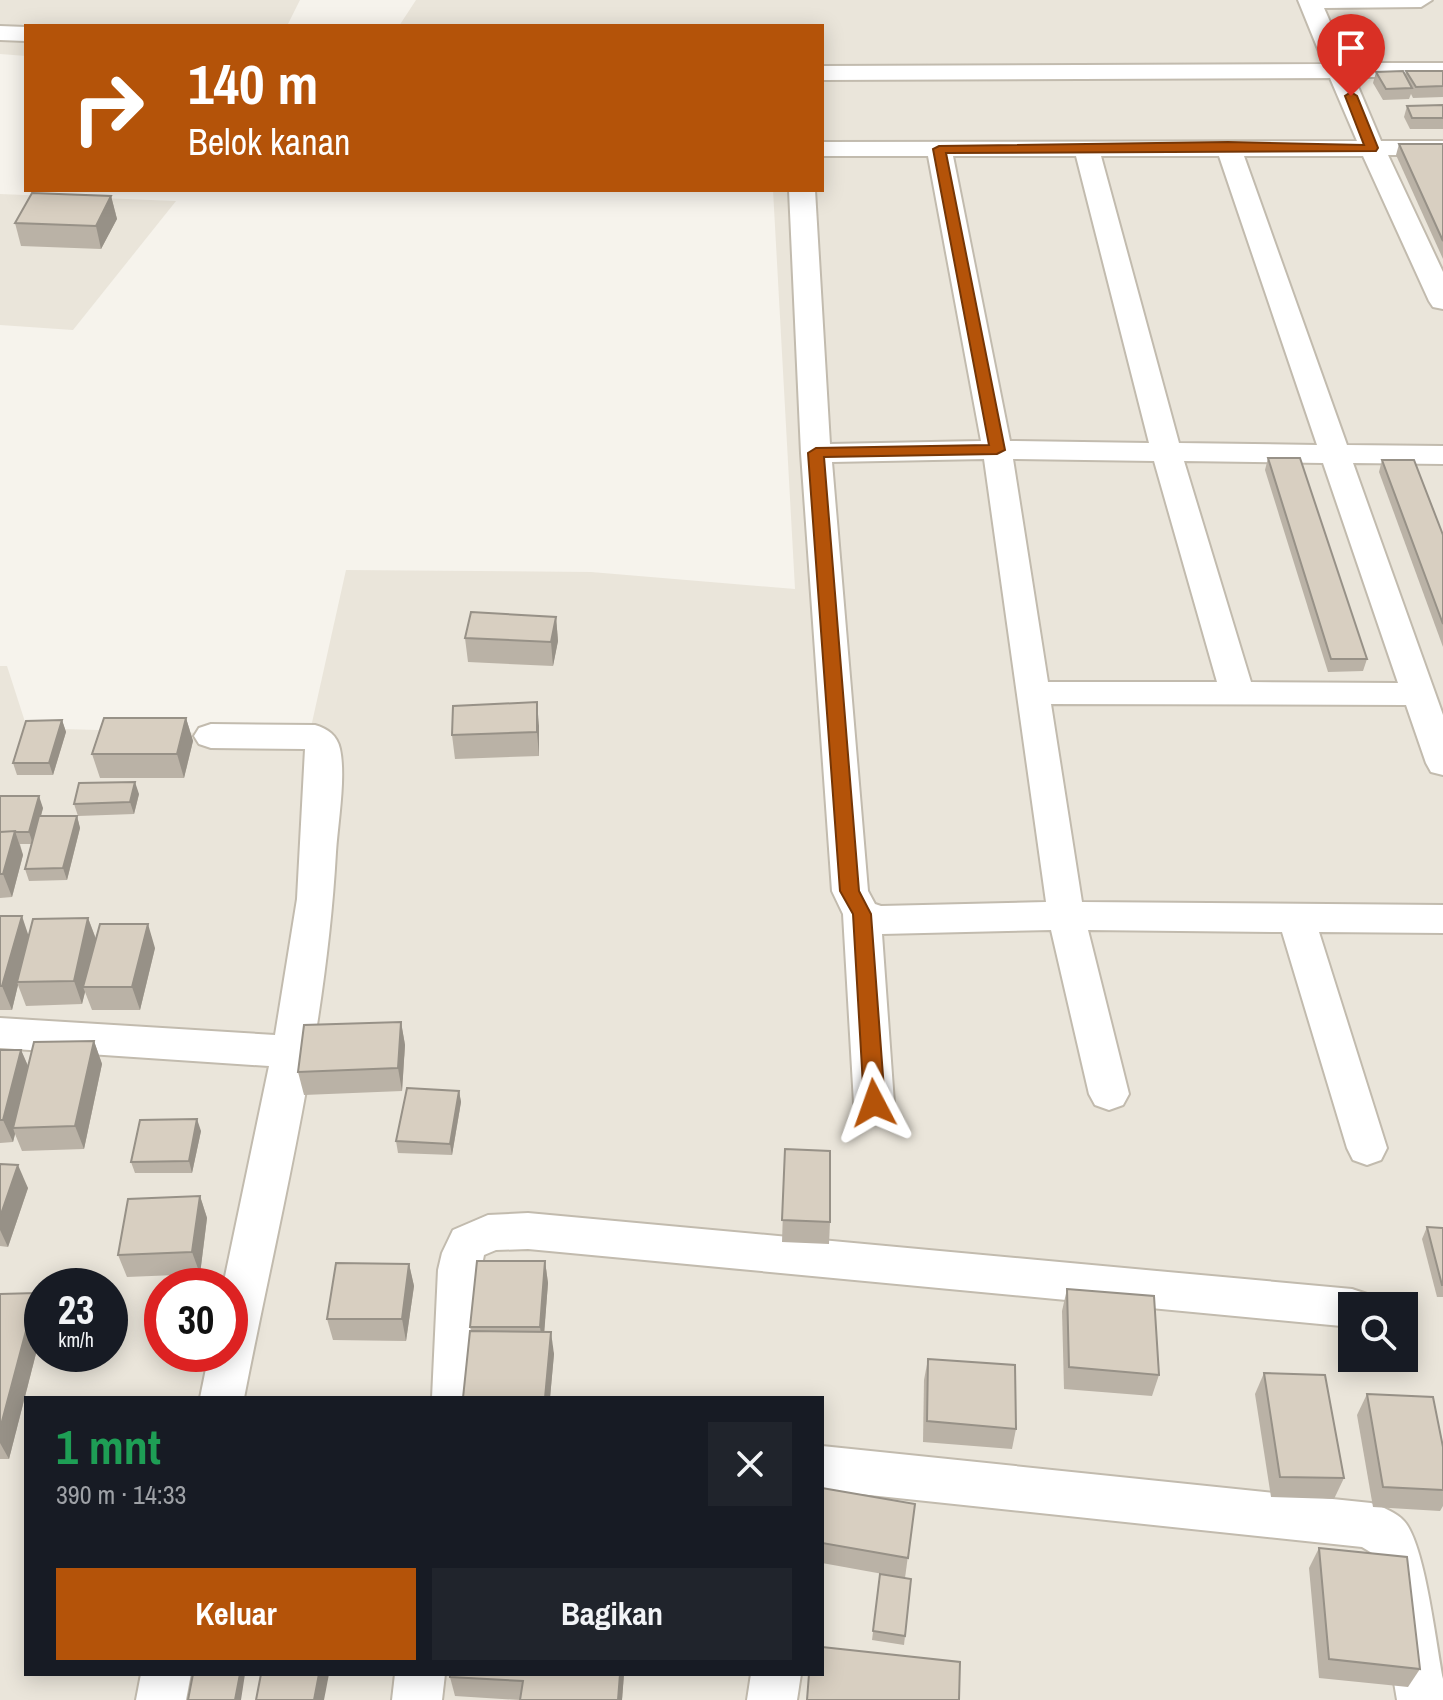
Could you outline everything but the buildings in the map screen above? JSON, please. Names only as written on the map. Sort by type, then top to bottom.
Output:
[{"type":"street","points":[[1421,0],[1309,1],[1372,148],[1443,301]]},
{"type":"street","points":[[0,33],[24,34]]},
{"type":"street","points":[[824,73],[1443,70]]},
{"type":"street","points":[[1228,146],[1443,763]]},
{"type":"street","points":[[824,149],[1443,148]]},
{"type":"street","points":[[939,149],[997,450],[1066,916],[1109,1094]]},
{"type":"street","points":[[1087,149],[1166,450],[1237,692]]},
{"type":"street","points":[[802,192],[816,453],[850,891],[862,914],[874,1103]]},
{"type":"street","points":[[816,453],[1166,450],[1443,455]]},
{"type":"street","points":[[1034,693],[1419,694]]},
{"type":"street","points":[[211,736],[315,737],[322,745],[324,760],[315,899],[292,1052],[222,1396]]},
{"type":"street","points":[[862,914],[880,920],[1066,916],[1443,919]]},
{"type":"street","points":[[1296,918],[1367,1148]]},
{"type":"street","points":[[0,1033],[292,1052]]},
{"type":"street","points":[[454,1396],[458,1267],[466,1244],[483,1233],[528,1231],[1338,1307]]},
{"type":"street","points":[[824,1468],[1371,1525],[1388,1537],[1395,1552],[1422,1700]]},
{"type":"street","points":[[161,1700],[166,1676]]},
{"type":"street","points":[[417,1700],[420,1676]]},
{"type":"street","points":[[772,1700],[776,1676]]},
{"type":"shaded area","points":[[0,0],[300,0],[288,24],[24,24],[24,56],[0,54]]},
{"type":"shaded area","points":[[416,0],[1443,0],[1443,1700],[0,1700],[0,666],[7,666],[27,728],[309,736],[346,570],[591,572],[795,589],[773,192],[824,192],[824,24],[400,24]]},
{"type":"shaded area","points":[[0,194],[176,201],[73,330],[0,325]]},
{"type":"route","points":[[874,1103],[862,914],[850,891],[816,453],[997,450],[939,149],[1372,148],[1351,96]]}]
